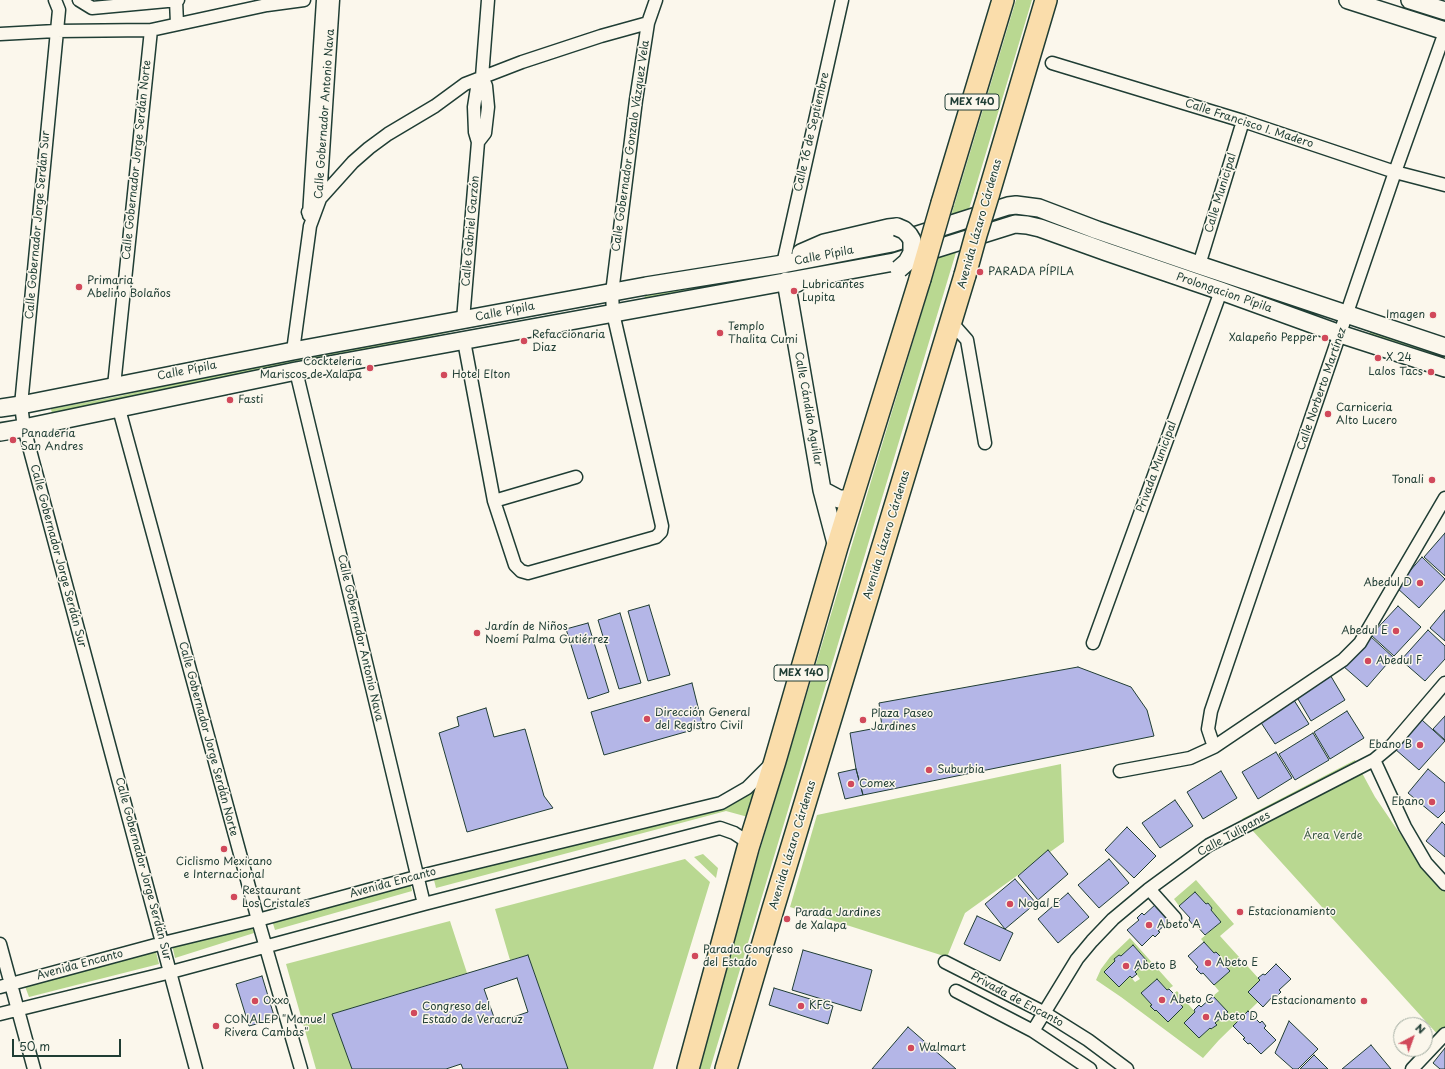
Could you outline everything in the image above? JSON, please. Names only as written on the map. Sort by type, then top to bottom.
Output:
[{"type":"highway","name":"MEX 140","points":[[688,1069],[748,848],[1003,0]]},
{"type":"highway","name":"Avenida Lázaro Cárdenas","points":[[726,1069],[775,902],[952,323],[976,236],[1046,0]]},
{"type":"main road","points":[[1348,0],[1445,32]]},
{"type":"main road","points":[[1410,0],[1445,11]]},
{"type":"main road","name":"Calle Pípila","points":[[0,408],[293,351],[612,293],[783,264],[892,243],[1008,206]]},
{"type":"main road","name":"Prolongacion Pípila","points":[[1008,206],[1028,206],[1038,208],[1199,265],[1445,346]]},
{"type":"main road","name":"Prolongacion Pípila","points":[[1002,227],[1016,224],[1040,228],[1340,334],[1445,368]]},
{"type":"main road","points":[[783,264],[824,243],[888,228],[897,227],[904,230],[912,240],[912,253],[907,262],[899,269],[887,273],[810,285],[786,281]]},
{"type":"main road","name":"Calle Pípila","points":[[0,432],[119,409],[296,371],[894,262],[1002,227]]},
{"type":"main road","name":"Calle Cándido Aguilar","points":[[786,281],[822,490],[838,547]]},
{"type":"main road","points":[[822,490],[839,499],[853,498]]},
{"type":"street","name":"Calle Gobernador Jorge Serdán Sur","points":[[55,0],[59,10],[21,405],[24,428],[196,1069]]},
{"type":"street","points":[[79,0],[92,8],[176,0],[177,24]]},
{"type":"street","points":[[0,34],[56,31],[151,30],[267,5],[304,0]]},
{"type":"street","name":"Calle Gobernador Antonio Nava","points":[[310,226],[308,212],[323,0]]},
{"type":"street","name":"Calle Gobernador Antonio Nava","points":[[293,351],[310,226],[320,199],[333,0]]},
{"type":"street","name":"Calle Gabriel Garzón","points":[[463,320],[478,142],[475,132],[474,107],[477,88],[482,77],[488,0]]},
{"type":"street","name":"Calle Gobernador Gonzalo Vázquez Vela","points":[[494,501],[516,565],[521,571],[528,573],[656,537],[661,532],[662,526],[613,314],[612,293],[636,100],[648,23],[656,0]]},
{"type":"street","name":"Calle 16 de Septiembre","points":[[783,264],[842,0]]},
{"type":"street","points":[[308,212],[353,162],[369,148],[388,134],[435,106],[465,84],[594,38],[648,23]]},
{"type":"street","name":"Calle Gobernador Jorge Serdán Norte","points":[[114,386],[151,30]]},
{"type":"street","name":"Calle Norberto Martínez","points":[[1214,746],[1208,729],[1211,712],[1395,172],[1445,32]]},
{"type":"street","name":"Calle Francisco I. Madero","points":[[1052,63],[1243,121],[1395,172],[1445,185]]},
{"type":"street","name":"Calle Municipal","points":[[1199,265],[1243,121]]},
{"type":"street","name":"Privada Municipal","points":[[1093,643],[1221,291]]},
{"type":"street","points":[[952,323],[968,340],[984,443]]},
{"type":"street","points":[[464,341],[494,501],[576,477]]},
{"type":"street","name":"Calle Gobernador Antonio Nava","points":[[296,371],[416,877],[424,904]]},
{"type":"street","name":"Calle Gobernador Jorge Serdán Norte","points":[[119,409],[258,920],[301,1069]]},
{"type":"street","points":[[1120,771],[1190,758],[1214,746],[1343,660],[1360,643],[1445,498]]},
{"type":"street","name":"Calle Tulipanes","points":[[1033,1031],[1077,959],[1113,919],[1149,889],[1209,845],[1374,760],[1392,745],[1445,683]]},
{"type":"street","points":[[1374,760],[1405,827],[1426,863],[1445,884]]},
{"type":"street","name":"Avenida Encanto","points":[[5,986],[416,877],[721,804],[747,788],[775,761]]},
{"type":"street","points":[[0,1014],[171,972],[424,904],[720,828],[734,832],[743,839],[748,848]]},
{"type":"street","points":[[1149,889],[1175,918]]},
{"type":"street","points":[[0,944],[5,986],[18,1010],[34,1069]]},
{"type":"street","name":"Privada de Encanto","points":[[945,962],[1045,1013],[1088,1040],[1127,1069]]},
{"type":"street","name":"Privada de Encanto","points":[[956,991],[1033,1031],[1090,1069]]},
{"type":"street","points":[[1412,1069],[1445,1034]]},
{"type":"green space","points":[[1016,0],[1032,0],[710,1069],[694,1069]]},
{"type":"green space","points":[[761,270],[762,277],[646,303],[644,293]]},
{"type":"green space","points":[[596,303],[464,329],[53,418],[51,409],[120,396],[303,352]]},
{"type":"green space","points":[[1371,329],[1445,355],[1445,362],[1369,335]]},
{"type":"green space","name":"Área Verde","points":[[1355,760],[1375,797],[1394,825],[1422,864],[1445,887],[1445,1031],[1440,1037],[1433,1029],[1433,1017],[1422,1017],[1242,819]]},
{"type":"green space","points":[[1061,764],[1064,842],[965,913],[947,957],[790,907],[817,815]]},
{"type":"green space","points":[[758,778],[748,817],[726,811],[436,888],[432,872],[724,795]]},
{"type":"green space","points":[[703,854],[718,868],[716,878],[694,857]]},
{"type":"green space","points":[[685,859],[710,882],[653,1069],[568,1069],[528,955],[510,960],[495,909]]},
{"type":"green space","points":[[409,877],[412,891],[275,930],[270,914]]},
{"type":"green space","points":[[1196,880],[1234,924],[1220,936],[1260,980],[1248,992],[1258,1002],[1203,1058],[1096,980],[1101,969],[1110,957],[1130,938],[1173,986],[1167,990],[1157,979],[1141,993],[1152,1005],[1150,1006],[1154,1011],[1156,1010],[1168,1022],[1183,1007],[1172,995],[1177,991],[1195,1012],[1184,1023],[1199,1038],[1210,1028],[1212,1029],[1216,1025],[1215,1023],[1227,1012],[1213,996],[1219,991],[1214,985],[1230,971],[1219,959],[1220,957],[1216,952],[1214,953],[1201,939],[1221,922],[1211,910],[1212,908],[1208,903],[1206,904],[1195,892],[1179,906],[1174,899]],"holes":[[[1133,945],[1147,961],[1135,972],[1140,979],[1135,982],[1130,976],[1119,987],[1104,972],[1115,961],[1114,959],[1119,955],[1121,956]]]},
{"type":"green space","points":[[249,917],[254,933],[175,958],[171,940]]},
{"type":"green space","points":[[450,921],[467,973],[332,1014],[352,1069],[316,1069],[286,964]]},
{"type":"green space","points":[[154,944],[159,964],[29,997],[23,981]]},
{"type":"building","points":[[1445,533],[1445,576],[1424,557]]},
{"type":"building","name":"Abedul D","points":[[1422,557],[1445,579],[1419,608],[1396,587]]},
{"type":"building","points":[[649,605],[670,675],[648,681],[628,611]]},
{"type":"building","name":"Abedul E","points":[[1398,606],[1421,627],[1394,656],[1371,635]]},
{"type":"building","points":[[1445,610],[1445,641],[1430,628]]},
{"type":"building","points":[[620,613],[641,683],[619,689],[598,620]]},
{"type":"building","points":[[588,623],[609,692],[588,699],[566,629]]},
{"type":"building","points":[[1428,630],[1445,646],[1445,659],[1425,681],[1401,660]]},
{"type":"building","name":"Abedul F","points":[[1370,636],[1393,657],[1367,687],[1343,666]]},
{"type":"building","points":[[1078,667],[1131,687],[1147,710],[1154,736],[863,795],[856,769],[850,733],[882,727],[879,703]]},
{"type":"building","points":[[1329,673],[1345,700],[1311,721],[1295,694]]},
{"type":"building","name":"Dirección General del Registro Civil","points":[[692,683],[703,727],[604,755],[591,712]]},
{"type":"building","points":[[1292,697],[1309,724],[1275,744],[1258,718]]},
{"type":"building","points":[[486,708],[494,737],[525,729],[544,796],[553,808],[467,832],[439,733],[459,726],[457,717]]},
{"type":"building","points":[[1347,711],[1364,738],[1330,759],[1314,732]]},
{"type":"building","points":[[1445,716],[1445,740],[1433,729]]},
{"type":"building","name":"Ebano B","points":[[1422,720],[1445,741],[1419,770],[1395,749]]},
{"type":"building","points":[[1313,733],[1329,760],[1295,780],[1279,754]]},
{"type":"building","points":[[1276,752],[1292,778],[1258,799],[1242,772]]},
{"type":"building","name":"Comex","points":[[856,769],[863,795],[845,799],[838,773]]},
{"type":"building","name":"Ebano","points":[[1428,769],[1445,783],[1445,811],[1438,818],[1408,793]]},
{"type":"building","points":[[1221,771],[1237,798],[1203,819],[1187,792]]},
{"type":"building","points":[[1175,800],[1193,826],[1160,848],[1142,823]]},
{"type":"building","points":[[1442,822],[1445,825],[1445,857],[1426,841]]},
{"type":"building","points":[[1127,827],[1156,856],[1134,878],[1105,850]]},
{"type":"building","points":[[1048,850],[1068,874],[1038,900],[1018,876]]},
{"type":"building","points":[[1109,859],[1129,883],[1099,908],[1078,885]]},
{"type":"building","name":"Nogal E","points":[[1015,879],[1036,903],[1005,929],[985,904]]},
{"type":"building","points":[[1195,892],[1206,904],[1208,903],[1212,908],[1211,910],[1221,922],[1205,935],[1195,924],[1193,925],[1189,920],[1190,918],[1179,906]]},
{"type":"building","points":[[1068,893],[1089,917],[1058,943],[1038,919]]},
{"type":"building","name":"Abeto A","points":[[1156,904],[1171,920],[1158,931],[1160,932],[1155,937],[1153,935],[1142,946],[1127,930],[1139,920],[1137,918],[1142,913],[1144,915]]},
{"type":"building","points":[[977,916],[1013,933],[1000,961],[964,944]]},
{"type":"building","name":"Abeto E","points":[[1204,942],[1214,953],[1216,952],[1221,957],[1219,959],[1230,971],[1214,985],[1203,973],[1201,974],[1196,969],[1198,967],[1188,956]]},
{"type":"building","name":"Abeto B","points":[[1133,945],[1147,961],[1135,972],[1137,974],[1132,978],[1130,976],[1119,987],[1104,972],[1115,961],[1114,959],[1119,955],[1121,956]]},
{"type":"building","points":[[803,950],[872,970],[861,1011],[792,990]]},
{"type":"building","name":"Congreso del Estado de Veracruz","points":[[528,955],[568,1069],[463,1069],[461,1064],[446,1069],[352,1069],[332,1014]],"holes":[[[517,978],[528,1012],[496,1023],[484,989]]]},
{"type":"building","points":[[1276,964],[1291,979],[1279,990],[1281,992],[1276,997],[1274,995],[1263,1007],[1248,992],[1260,980],[1258,978],[1263,974],[1265,975]]},
{"type":"building","name":"Oxxo","points":[[262,976],[275,1019],[249,1026],[236,984]]},
{"type":"building","name":"Abeto C","points":[[1157,979],[1167,990],[1169,989],[1174,994],[1172,995],[1183,1007],[1168,1022],[1150,1006],[1152,1005],[1141,993]]},
{"type":"building","name":"KFC","points":[[774,988],[833,1006],[828,1024],[769,1005]]},
{"type":"building","name":"Abeto D","points":[[1213,996],[1228,1012],[1215,1023],[1217,1025],[1211,1029],[1210,1028],[1199,1038],[1184,1023],[1195,1012],[1194,1010],[1199,1005],[1201,1007]]},
{"type":"building","points":[[1248,1011],[1260,1023],[1262,1021],[1266,1026],[1264,1028],[1276,1040],[1261,1054],[1250,1043],[1248,1044],[1243,1039],[1245,1038],[1233,1026]]},
{"type":"building","points":[[1289,1021],[1318,1049],[1298,1069],[1293,1069],[1275,1053]]},
{"type":"building","name":"Walmart","points":[[908,1027],[956,1069],[872,1069]]},
{"type":"building","points":[[1371,1045],[1391,1069],[1342,1069]]},
{"type":"building","points":[[1445,1048],[1445,1069],[1440,1069],[1433,1063]]},
{"type":"building","points":[[1314,1055],[1328,1069],[1300,1069]]},
{"type":"place","name":"PARADA PÍPILA","points":[[980,272]]},
{"type":"place","name":"Primaria Abelino Bolaños","points":[[79,287]]},
{"type":"place","name":"Lubricantes Lupita","points":[[794,291]]},
{"type":"place","name":"Imagen","points":[[1433,315]]},
{"type":"place","name":"Templo Thalita Cumi","points":[[720,333]]},
{"type":"place","name":"Xalapeño Pepper","points":[[1325,338]]},
{"type":"place","name":"Refaccionaria Diaz","points":[[524,341]]},
{"type":"place","name":"X 24","points":[[1378,358]]},
{"type":"place","name":"Cockteleria Mariscos de Xalapa","points":[[370,368]]},
{"type":"place","name":"Lalos Tacs","points":[[1431,372]]},
{"type":"place","name":"Hotel Elton","points":[[444,375]]},
{"type":"place","name":"Fasti","points":[[230,400]]},
{"type":"place","name":"Carniceria Alto Lucero","points":[[1328,414]]},
{"type":"place","name":"Panadería San Andres","points":[[13,440]]},
{"type":"place","name":"Tonali","points":[[1432,480]]},
{"type":"place","name":"Abedul D","points":[[1420,583]]},
{"type":"place","name":"Abedul E","points":[[1396,631]]},
{"type":"place","name":"Jardín de Niños Noemí Palma Gutiérrez","points":[[477,633]]},
{"type":"place","name":"Abedul F","points":[[1368,661]]},
{"type":"place","name":"Dirección General del Registro Civil","points":[[647,719]]},
{"type":"place","name":"Plaza Paseo Jardines","points":[[863,720]]},
{"type":"place","name":"Ebano B","points":[[1420,745]]},
{"type":"place","name":"Suburbia","points":[[929,770]]},
{"type":"place","name":"Comex","points":[[851,784]]},
{"type":"place","name":"Ebano","points":[[1432,802]]},
{"type":"place","name":"Ciclismo Mexicano e Internacional","points":[[224,849]]},
{"type":"place","name":"Restaurant Los Cristales","points":[[234,897]]},
{"type":"place","name":"Nogal E","points":[[1010,904]]},
{"type":"place","name":"Estacionamiento","points":[[1240,912]]},
{"type":"place","name":"Parada Jardines de Xalapa","points":[[787,919]]},
{"type":"place","name":"Abeto A","points":[[1149,925]]},
{"type":"place","name":"Parada Congreso del Estado","points":[[695,956]]},
{"type":"place","name":"Abeto E","points":[[1208,963]]},
{"type":"place","name":"Abeto B","points":[[1126,966]]},
{"type":"place","name":"Abeto C","points":[[1162,1000]]},
{"type":"place","name":"Oxxo","points":[[255,1001]]},
{"type":"place","name":"Estacionamento","points":[[1364,1001]]},
{"type":"place","name":"KFC","points":[[801,1006]]},
{"type":"place","name":"Congreso del Estado de Veracruz","points":[[414,1013]]},
{"type":"place","name":"Abeto D","points":[[1206,1017]]},
{"type":"place","name":"CONALEP \"Manuel Rivera Cambas\"","points":[[216,1026]]},
{"type":"place","name":"Walmart","points":[[911,1048]]}]
